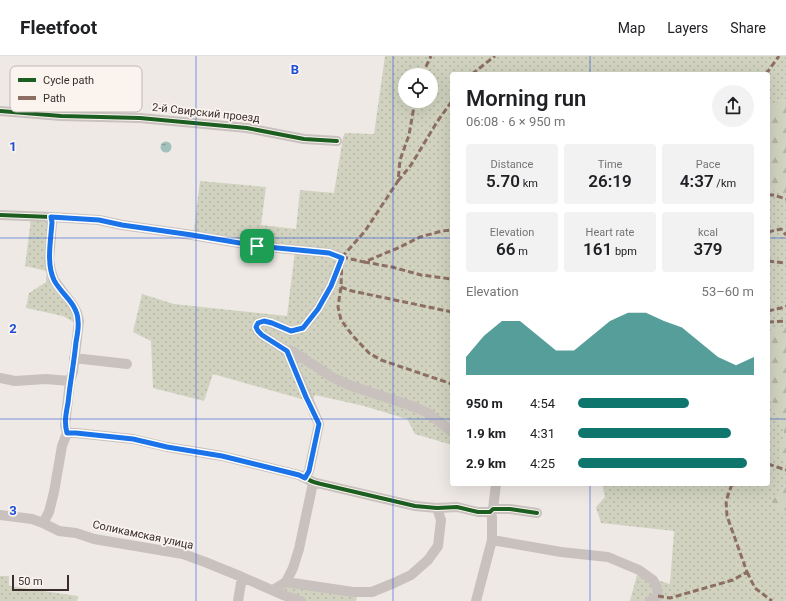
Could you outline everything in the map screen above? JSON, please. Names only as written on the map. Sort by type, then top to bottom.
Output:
[{"type":"street","name":"2-й Свирский проезд","points":[[0,111],[10,112]]},
{"type":"street","name":"2-й Свирский проезд","points":[[12,112],[61,116],[140,118],[247,128],[304,139],[337,141]]},
{"type":"street","points":[[0,215],[99,220],[130,227],[192,235],[257,246],[329,253],[342,258],[328,291],[318,309],[303,328],[291,331],[264,321],[258,323],[256,327],[258,331],[287,351],[292,351],[332,377],[428,413],[450,430]]},
{"type":"street","points":[[43,523],[49,512],[62,446],[67,433],[65,426],[70,381],[73,372],[78,321],[77,313],[54,280],[51,271],[49,260],[52,222],[51,217]]},
{"type":"street","points":[[273,590],[286,582],[293,568],[299,549],[309,481],[309,471],[319,424],[287,351]]},
{"type":"street","points":[[74,358],[128,364]]},
{"type":"street","points":[[0,378],[14,381],[46,379],[70,381]]},
{"type":"street","points":[[67,433],[133,439],[167,447],[222,456],[299,475],[309,481],[415,506],[437,508],[457,507],[478,512],[510,509],[537,512]]},
{"type":"street","points":[[476,601],[492,540],[491,510],[496,486]]},
{"type":"street","points":[[286,582],[353,592],[372,592],[411,575],[428,560],[438,546],[442,520],[437,508]]},
{"type":"street","name":"Соликамская улица","points":[[0,515],[32,519],[59,531],[76,532],[94,539],[183,554],[301,601]]},
{"type":"street","points":[[492,540],[560,552],[608,557],[639,570],[653,580],[657,588],[654,599]]},
{"type":"street","points":[[238,601],[242,577]]},
{"type":"green space","points":[[385,56],[786,56],[786,100],[770,106],[770,72],[450,72],[450,444],[415,434],[407,419],[364,406],[315,395],[312,402],[213,374],[204,401],[153,388],[151,341],[133,332],[142,294],[174,304],[287,316],[295,251],[194,231],[200,181],[266,187],[261,225],[296,229],[300,190],[334,193],[343,137],[345,133],[374,134]]},
{"type":"green space","points":[[786,100],[786,194],[770,189],[770,106]]},
{"type":"green space","points":[[770,189],[786,194],[786,326],[770,332]]},
{"type":"green space","points":[[31,219],[43,220],[47,222],[48,260],[71,305],[77,324],[63,316],[26,308],[29,293],[46,282],[47,271],[25,266]]},
{"type":"green space","points":[[786,326],[786,461],[780,453],[784,432],[770,398],[770,332]]},
{"type":"green space","points":[[770,398],[784,432],[780,453],[786,461],[786,486],[778,493],[781,512],[786,510],[786,601],[630,601],[637,575],[670,584],[674,531],[601,523],[596,507],[605,497],[602,486],[770,486]]},
{"type":"green space","points":[[786,486],[786,510],[781,512],[773,508],[771,500]]},
{"type":"green space","points":[[0,576],[9,576],[9,586],[78,596],[77,601],[0,601]]},
{"type":"green space","points":[[285,585],[358,593],[356,601],[306,601],[283,593],[280,588]]},
{"type":"water","points":[[164,142],[168,142],[170,143],[170,151],[164,152],[161,149],[161,145]]},
{"type":"marked path","points":[[425,68],[431,56]]},
{"type":"marked path","points":[[475,72],[495,56]]},
{"type":"marked path","points":[[767,72],[779,56]]},
{"type":"marked path","points":[[398,181],[411,165],[450,104]]},
{"type":"marked path","points":[[414,108],[409,135],[400,160],[398,181],[365,231],[342,257],[341,287],[338,307],[341,320],[353,336],[369,353],[381,360],[450,383]]},
{"type":"marked path","points":[[770,195],[786,199]]},
{"type":"marked path","points":[[770,232],[781,229],[786,235]]},
{"type":"marked path","points":[[342,257],[364,262],[420,237],[450,230]]},
{"type":"marked path","points":[[770,261],[786,263]]},
{"type":"marked path","points":[[364,262],[392,267],[421,275],[450,279]]},
{"type":"marked path","points":[[341,287],[352,291],[450,312]]},
{"type":"marked path","points":[[770,311],[786,306]]},
{"type":"marked path","points":[[770,322],[786,321]]},
{"type":"marked path","points":[[770,465],[786,470]]},
{"type":"marked path","points":[[658,596],[670,598],[733,580],[747,572],[727,516],[726,501],[731,486]]},
{"type":"marked path","points":[[747,572],[755,588],[772,601]]},
{"type":"cycle path","points":[[0,111],[10,112]]},
{"type":"cycle path","points":[[12,112],[61,116],[140,118],[247,128],[304,139],[337,141]]},
{"type":"cycle path","points":[[0,215],[99,220],[257,246],[329,253],[342,257]]},
{"type":"cycle path","points":[[67,433],[133,439],[167,447],[222,456],[299,475],[312,482],[415,506],[437,508],[457,507],[478,512],[490,512],[493,509],[510,509],[537,513]]},
{"type":"route","points":[[51,217],[99,220],[152,230],[257,246],[329,253],[342,258],[331,286],[318,309],[303,328],[291,331],[264,321],[258,323],[256,327],[262,335],[287,351],[319,424],[309,471],[305,478],[299,475],[222,456],[167,447],[133,439],[67,433],[65,426],[70,381],[73,372],[78,321],[77,313],[54,280],[51,271],[49,260],[52,222],[51,217]]}]
